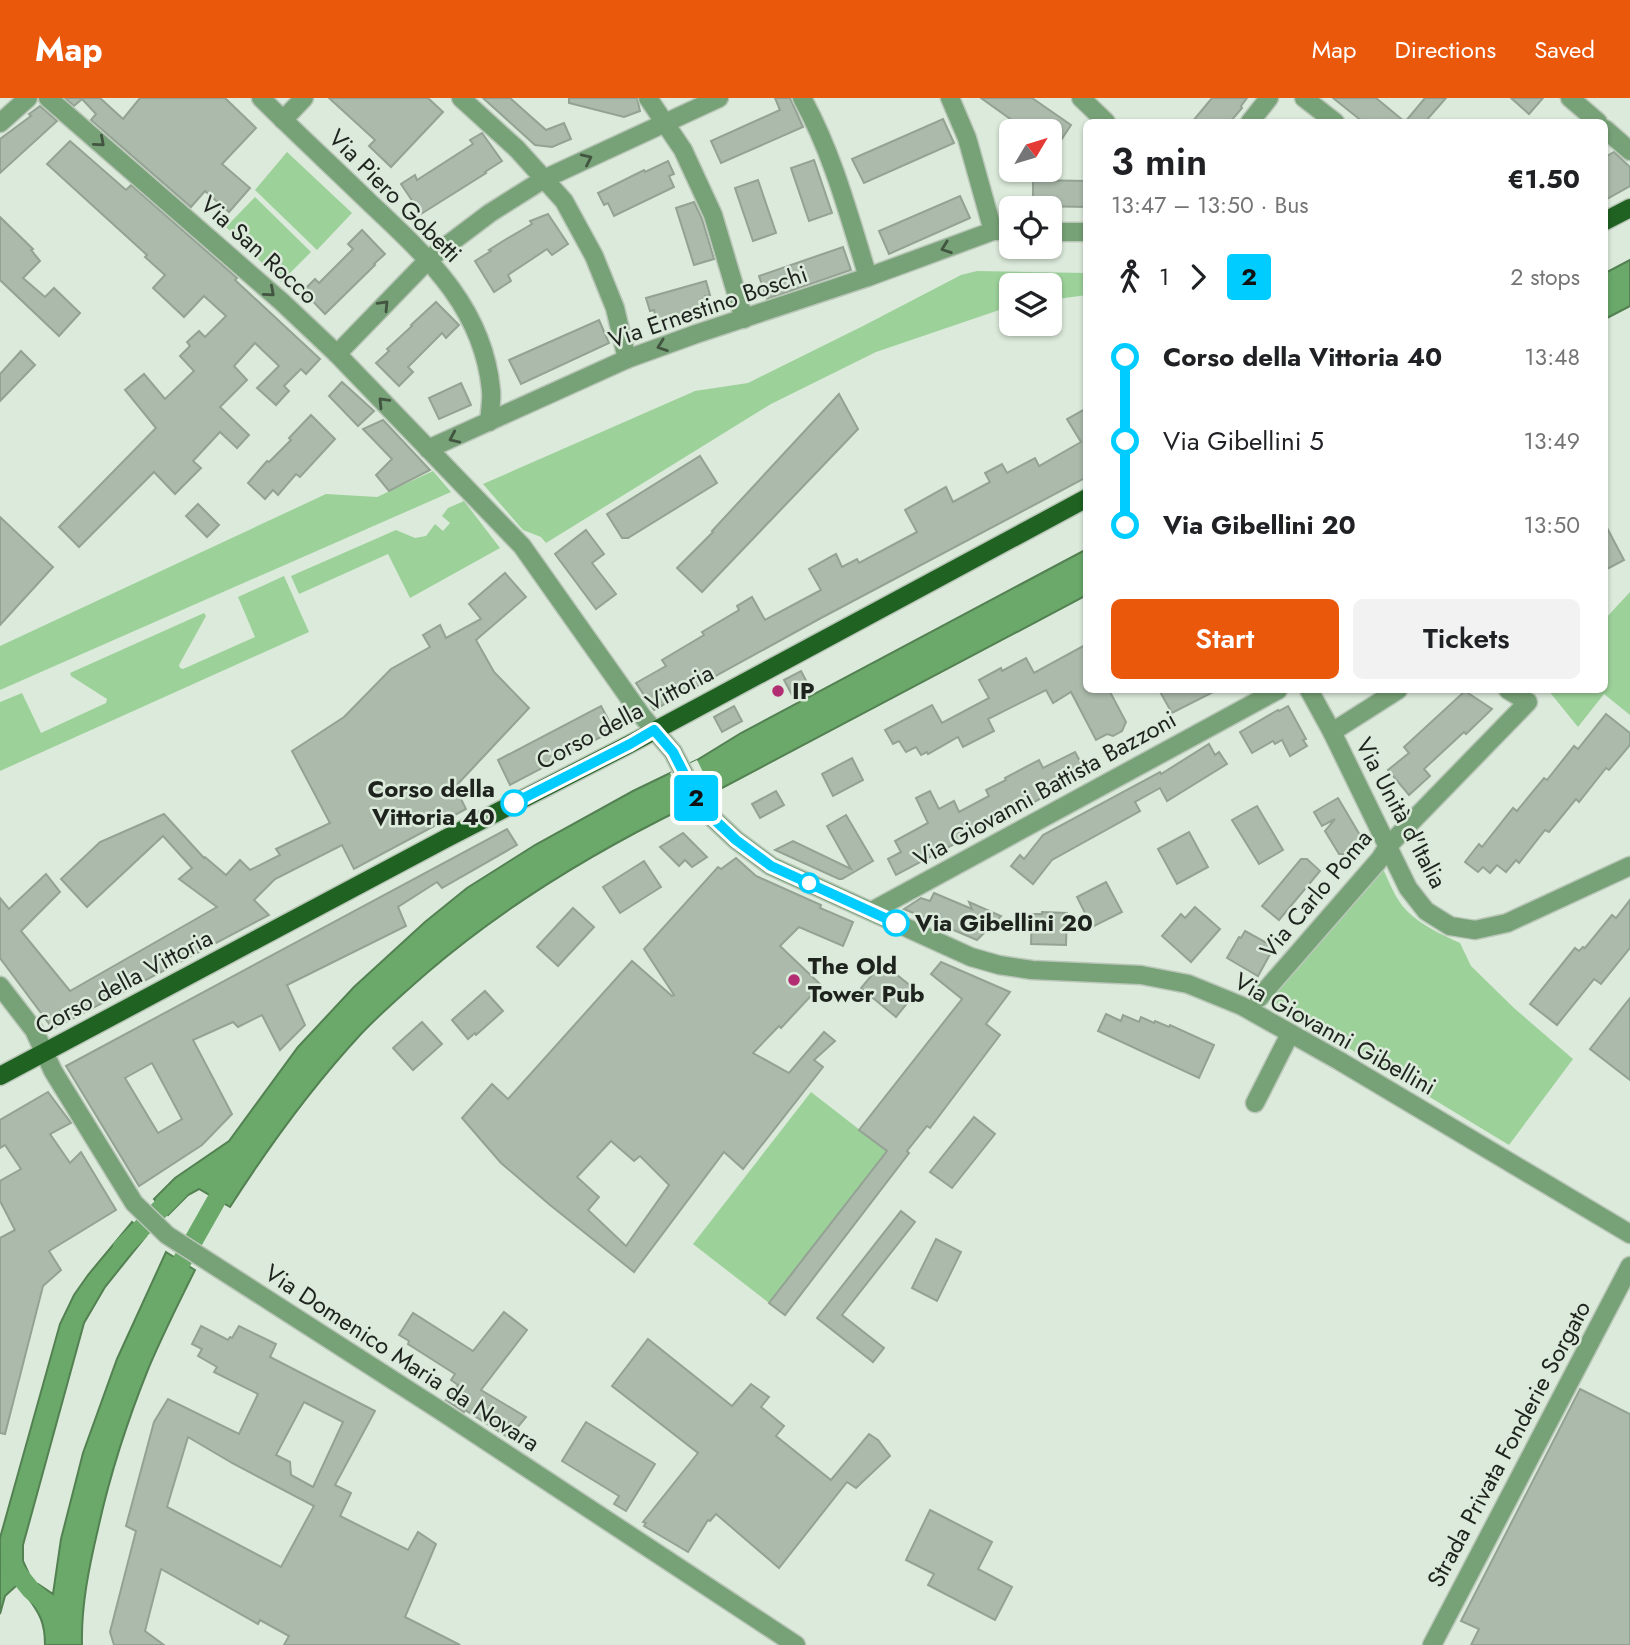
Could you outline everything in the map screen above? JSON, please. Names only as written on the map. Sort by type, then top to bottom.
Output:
[{"type":"main road","points":[[1608,219],[1630,208]]},
{"type":"main road","name":"Corso della Vittoria","points":[[0,1076],[1083,500]]},
{"type":"street","points":[[0,122],[28,98]]},
{"type":"street","name":"Via San Rocco","points":[[48,98],[282,302],[337,354],[522,546],[654,730]]},
{"type":"street","name":"Via Piero Gobetti","points":[[261,98],[429,259],[459,298],[478,335],[489,373],[489,422]]},
{"type":"street","points":[[284,120],[304,98]]},
{"type":"street","points":[[461,98],[517,149],[564,201],[594,256],[615,308],[627,359]]},
{"type":"street","points":[[648,98],[683,150],[713,215],[744,319]]},
{"type":"street","points":[[337,354],[429,259],[489,213],[544,179],[719,98]]},
{"type":"street","points":[[802,98],[832,162],[868,277]]},
{"type":"street","points":[[950,98],[999,223]]},
{"type":"street","points":[[1081,98],[1103,119]]},
{"type":"street","points":[[1252,119],[1269,98]]},
{"type":"street","points":[[1304,98],[1331,119]]},
{"type":"street","points":[[1570,98],[1594,119]]},
{"type":"street","points":[[1608,132],[1630,151]]},
{"type":"street","name":"Via Ernestino Boschi","points":[[428,449],[627,359],[999,232]]},
{"type":"street","points":[[1062,232],[1083,232]]},
{"type":"street","name":"Via Giovanni Battista Bazzoni","points":[[872,911],[1272,693]]},
{"type":"street","name":"Via Unità d'Italia","points":[[1311,693],[1408,888],[1426,911],[1450,926],[1475,930],[1507,923],[1630,866]]},
{"type":"street","points":[[1332,732],[1393,693]]},
{"type":"street","name":"Via Carlo Poma","points":[[1259,998],[1388,846],[1528,702],[1513,693]]},
{"type":"street","name":"Via Giovanni Gibellini","points":[[654,730],[673,752],[701,807],[736,840],[771,866],[971,957],[1032,970],[1141,975],[1188,984],[1242,1006],[1630,1234]]},
{"type":"street","name":"Via Domenico Maria da Novara","points":[[0,986],[34,1030],[53,1071],[134,1202],[167,1235],[796,1645]]},
{"type":"street","points":[[1255,1103],[1290,1034]]},
{"type":"street","name":"Strada Privata Fonderie Sorgato","points":[[1432,1645],[1630,1266]]},
{"type":"shaded area","points":[[287,152],[352,213],[317,250],[255,190]]},
{"type":"shaded area","points":[[255,197],[311,252],[281,282],[226,227]]},
{"type":"shaded area","points":[[1630,260],[1630,306],[1608,317],[1608,271]]},
{"type":"shaded area","points":[[977,271],[1083,273],[1083,296],[1062,298],[1062,273],[999,273],[999,310],[876,352],[771,404],[546,543],[541,537],[523,530],[483,484],[695,391],[748,383],[961,275]]},
{"type":"shaded area","points":[[433,471],[451,492],[0,690],[0,646],[326,494],[377,497]]},
{"type":"shaded area","points":[[464,501],[500,548],[410,598],[388,554],[299,594],[291,576],[396,530],[415,538],[426,536],[435,524],[443,531],[450,523],[442,516],[448,508]]},
{"type":"shaded area","points":[[1083,551],[1083,597],[618,842],[552,881],[488,924],[428,972],[361,1034],[292,1118],[230,1207],[199,1189],[188,1195],[168,1215],[154,1199],[175,1178],[229,1141],[298,1047],[354,987],[425,922],[467,888],[535,845],[633,791],[697,760],[741,733]]},
{"type":"shaded area","points":[[284,576],[309,632],[0,771],[0,702],[22,693],[41,733],[106,703],[107,699],[70,673],[204,613],[206,616],[179,665],[180,668],[255,637],[238,597]]},
{"type":"shaded area","points":[[1630,592],[1630,715],[1604,694],[1578,727],[1550,693],[1608,693],[1608,616]]},
{"type":"shaded area","points":[[1382,867],[1407,911],[1425,925],[1460,943],[1471,966],[1573,1059],[1509,1145],[1266,998]]},
{"type":"shaded area","points":[[811,1092],[887,1151],[769,1303],[693,1244]]},
{"type":"shaded area","points":[[132,1222],[146,1236],[105,1287],[84,1323],[23,1545],[23,1561],[29,1574],[5,1596],[0,1614],[0,1538],[60,1324],[74,1295],[88,1275]]},
{"type":"shaded area","points":[[166,1252],[195,1270],[149,1367],[114,1467],[89,1572],[84,1601],[82,1645],[45,1645],[41,1618],[26,1595],[38,1584],[53,1594],[61,1539],[83,1453],[117,1359]]},
{"type":"pier","points":[[697,760],[714,794],[686,807],[670,773]]},
{"type":"building","points":[[65,98],[100,98],[123,119],[140,98],[225,98],[256,128],[222,164],[250,188],[229,212],[205,191],[191,207],[91,120],[96,114],[82,99],[74,106]]},
{"type":"building","points":[[329,98],[428,98],[443,112],[391,167],[369,146],[375,140]]},
{"type":"building","points":[[483,98],[510,98],[546,130],[564,123],[571,139],[552,147],[535,145]]},
{"type":"building","points":[[569,98],[637,98],[640,111],[624,117],[569,103]]},
{"type":"building","points":[[775,98],[790,98],[803,127],[721,163],[711,141],[780,110]]},
{"type":"building","points":[[981,98],[1032,98],[1071,125],[1062,139],[1062,119],[1010,119]]},
{"type":"building","points":[[1212,98],[1247,98],[1233,119],[1194,119]]},
{"type":"building","points":[[1333,98],[1376,98],[1401,119],[1359,119]]},
{"type":"building","points":[[1425,98],[1446,98],[1428,119],[1408,119]]},
{"type":"building","points":[[1511,98],[1543,98],[1529,114]]},
{"type":"building","points":[[40,106],[57,121],[0,173],[0,139]]},
{"type":"building","points":[[943,119],[954,143],[864,183],[852,159]]},
{"type":"building","points":[[482,133],[502,161],[421,214],[401,184],[415,175],[417,180],[473,144],[470,140]]},
{"type":"building","points":[[70,141],[126,190],[131,185],[237,278],[235,280],[320,359],[306,374],[301,369],[284,386],[289,391],[276,405],[257,388],[279,366],[255,343],[234,366],[247,380],[220,407],[249,435],[237,448],[220,432],[193,461],[201,468],[175,494],[154,472],[79,547],[59,527],[156,428],[125,390],[144,374],[165,399],[194,371],[180,356],[190,346],[187,342],[199,331],[205,337],[226,316],[204,296],[184,317],[153,288],[165,275],[145,257],[147,255],[47,164]]},
{"type":"building","points":[[1614,152],[1630,167],[1630,186],[1608,198],[1608,155]]},
{"type":"building","points":[[814,160],[832,213],[809,221],[791,168]]},
{"type":"building","points":[[668,161],[674,174],[669,176],[674,187],[614,216],[608,203],[604,205],[598,193]]},
{"type":"building","points":[[758,180],[776,233],[753,241],[735,188]]},
{"type":"building","points":[[1083,181],[1083,207],[1062,207],[1062,196],[1033,196],[1033,182]]},
{"type":"building","points":[[960,196],[970,218],[889,254],[879,231]]},
{"type":"building","points":[[694,202],[714,259],[694,265],[676,208]]},
{"type":"building","points":[[548,214],[568,244],[552,255],[547,249],[508,275],[511,281],[494,292],[475,261],[532,224],[530,221]]},
{"type":"building","points":[[0,217],[33,249],[31,250],[40,261],[23,278],[45,297],[54,288],[80,313],[59,336],[0,280]]},
{"type":"building","points":[[362,230],[385,254],[325,314],[303,291],[315,279],[319,283],[353,249],[348,244]]},
{"type":"building","points":[[843,247],[851,270],[767,299],[759,276]]},
{"type":"building","points":[[706,281],[710,295],[705,296],[709,309],[657,323],[654,310],[650,311],[646,298]]},
{"type":"building","points":[[436,302],[459,325],[446,338],[442,333],[408,367],[413,372],[399,386],[376,363]]},
{"type":"building","points":[[599,320],[609,343],[521,384],[509,360]]},
{"type":"building","points":[[21,351],[35,365],[0,401],[0,374]]},
{"type":"building","points":[[342,382],[374,411],[358,426],[329,396]]},
{"type":"building","points":[[461,383],[471,405],[439,419],[429,398]]},
{"type":"building","points":[[839,394],[858,429],[702,592],[677,568]]},
{"type":"building","points":[[1083,410],[1083,479],[654,710],[636,683],[666,666],[662,660],[704,635],[702,632],[739,610],[737,606],[752,597],[765,620],[821,590],[809,569],[836,554],[842,567],[857,559],[859,563],[917,532],[905,510],[946,487],[953,502],[990,482],[985,473],[1002,464],[1007,473],[1035,458],[1039,466],[1081,442],[1067,419]]},
{"type":"building","points":[[311,415],[335,439],[300,477],[296,474],[278,495],[273,490],[265,499],[248,483],[267,461],[291,440],[289,438]]},
{"type":"building","points":[[383,420],[430,470],[389,491],[376,475],[392,459],[363,429]]},
{"type":"building","points":[[700,456],[717,483],[628,538],[622,538],[607,514]]},
{"type":"building","points":[[198,504],[219,525],[207,537],[186,516]]},
{"type":"building","points":[[0,517],[53,567],[0,625]]},
{"type":"building","points":[[586,530],[604,554],[592,563],[616,594],[596,609],[555,554]]},
{"type":"building","points":[[1608,530],[1624,560],[1608,568]]},
{"type":"building","points":[[505,573],[526,597],[476,640],[494,672],[529,708],[455,787],[466,809],[354,869],[342,845],[275,879],[254,900],[269,915],[53,1029],[0,958],[0,898],[9,909],[46,874],[60,892],[21,931],[70,991],[217,907],[179,879],[192,868],[163,836],[87,907],[61,879],[100,842],[164,814],[204,858],[226,875],[240,860],[250,870],[280,855],[276,849],[330,823],[292,751],[344,717],[391,669],[430,647],[423,635],[440,625],[446,638],[481,619],[469,604]]},
{"type":"building","points":[[1083,646],[1083,693],[1111,693],[1126,722],[1122,731],[1096,740],[1071,692],[1053,703],[1046,690],[988,719],[994,731],[963,747],[958,737],[928,754],[927,752],[921,755],[916,747],[906,752],[899,741],[893,744],[885,730],[932,705],[942,723],[989,698],[979,680],[1026,658],[1034,673]]},
{"type":"building","points":[[801,671],[810,688],[793,697],[784,680]]},
{"type":"building","points":[[1161,693],[1211,693],[1172,713]]},
{"type":"building","points":[[1463,693],[1468,693],[1492,709],[1424,769],[1430,776],[1409,795],[1388,770],[1409,753],[1404,747]]},
{"type":"building","points":[[601,706],[614,730],[510,785],[498,760]]},
{"type":"building","points":[[734,706],[742,721],[722,732],[714,717]]},
{"type":"building","points":[[1288,706],[1306,739],[1303,740],[1307,746],[1290,756],[1282,740],[1275,744],[1273,741],[1252,753],[1240,732]]},
{"type":"building","points":[[1606,714],[1630,733],[1630,745],[1609,770],[1606,768],[1579,802],[1576,799],[1549,832],[1545,830],[1519,863],[1516,860],[1506,872],[1497,865],[1490,873],[1483,867],[1478,872],[1465,862],[1479,844],[1482,847],[1513,808],[1517,811],[1544,778],[1547,780],[1574,746],[1578,749]]},
{"type":"building","points":[[1209,744],[1215,755],[1219,752],[1227,764],[1167,801],[1160,788],[1135,802],[1140,811],[1052,860],[1033,884],[1011,866],[1020,855],[1024,859],[1043,835],[1160,772],[1161,774]]},
{"type":"building","points":[[1075,752],[1087,774],[896,875],[888,859],[901,852],[895,841],[928,823],[916,798],[930,791],[939,809],[954,801],[959,812],[989,796],[986,790],[1039,760],[1043,768]]},
{"type":"building","points":[[852,758],[863,780],[833,796],[822,774]]},
{"type":"building","points":[[776,791],[784,805],[760,818],[752,804]]},
{"type":"building","points":[[1338,798],[1364,842],[1344,854],[1339,854],[1325,831],[1335,819],[1322,826],[1314,812]]},
{"type":"building","points":[[1257,806],[1283,850],[1259,864],[1232,820]]},
{"type":"building","points":[[846,815],[873,861],[842,879],[775,850],[793,841],[851,869],[827,826]]},
{"type":"building","points":[[507,829],[517,845],[442,888],[437,882],[398,907],[406,926],[287,985],[305,1025],[280,1050],[262,1015],[238,1027],[233,1022],[193,1040],[232,1114],[202,1145],[139,1186],[66,1066]],"holes":[[[152,1063],[182,1119],[158,1133],[125,1078]]]},
{"type":"building","points":[[1189,832],[1208,867],[1177,884],[1158,849]]},
{"type":"building","points":[[683,833],[707,857],[692,867],[685,860],[679,866],[660,847]]},
{"type":"building","points":[[736,858],[756,876],[853,922],[843,946],[799,927],[780,946],[821,985],[781,1028],[779,1026],[753,1053],[789,1073],[824,1032],[835,1041],[814,1060],[823,1067],[743,1169],[724,1152],[634,1272],[501,1163],[462,1118],[492,1084],[508,1099],[632,961],[674,995],[644,949],[718,867],[721,869]],"holes":[[[611,1141],[634,1161],[640,1156],[669,1185],[626,1246],[588,1210],[599,1197],[577,1177]]]},
{"type":"building","points":[[1301,859],[1307,859],[1320,871],[1279,920],[1262,906]]},
{"type":"building","points":[[644,861],[661,887],[620,913],[603,887]]},
{"type":"building","points":[[1106,882],[1122,912],[1092,927],[1077,897]]},
{"type":"building","points":[[934,893],[972,909],[969,902],[1001,916],[977,940],[904,909],[921,898],[930,901]]},
{"type":"building","points":[[1630,900],[1630,948],[1601,984],[1594,979],[1557,1025],[1530,1004],[1575,948],[1579,951],[1585,948],[1612,915],[1616,918]]},
{"type":"building","points":[[1195,907],[1220,929],[1191,962],[1162,936],[1181,914],[1185,918]]},
{"type":"building","points":[[573,908],[594,927],[558,966],[537,947]]},
{"type":"building","points":[[1067,913],[1066,945],[1031,944],[1032,914]]},
{"type":"building","points":[[1245,931],[1274,947],[1258,976],[1227,958]]},
{"type":"building","points":[[941,962],[1010,992],[986,1024],[1000,1035],[930,1128],[927,1126],[907,1151],[909,1153],[785,1315],[769,1303],[887,1151],[859,1130],[962,999],[931,974]]},
{"type":"building","points":[[882,963],[917,991],[896,1017],[861,988]]},
{"type":"building","points":[[485,991],[503,1011],[468,1039],[452,1020]]},
{"type":"building","points":[[1630,998],[1630,1080],[1590,1049]]},
{"type":"building","points":[[1106,1014],[1121,1021],[1123,1015],[1139,1022],[1141,1017],[1154,1023],[1155,1021],[1169,1027],[1170,1025],[1214,1045],[1199,1078],[1098,1031]]},
{"type":"building","points":[[422,1022],[442,1044],[413,1070],[393,1048]]},
{"type":"building","points":[[48,1092],[71,1123],[50,1134],[70,1163],[81,1152],[116,1210],[49,1251],[61,1270],[43,1286],[5,1434],[0,1433],[0,1238],[15,1230],[0,1201],[0,1181],[21,1169],[5,1145],[0,1148],[0,1120]]},
{"type":"building","points":[[974,1117],[995,1134],[952,1188],[930,1172]]},
{"type":"building","points":[[901,1211],[915,1222],[842,1315],[884,1348],[873,1362],[817,1318]]},
{"type":"building","points":[[936,1239],[961,1252],[937,1301],[912,1288]]},
{"type":"building","points":[[504,1312],[527,1330],[481,1390],[526,1417],[509,1438],[446,1400],[458,1385],[451,1380],[455,1374],[408,1344],[409,1341],[399,1335],[413,1313],[473,1351]]},
{"type":"building","points":[[201,1326],[228,1340],[239,1326],[276,1344],[270,1357],[375,1411],[335,1485],[351,1493],[340,1516],[408,1550],[418,1532],[436,1544],[405,1617],[460,1645],[284,1645],[289,1636],[260,1620],[258,1624],[161,1569],[145,1631],[164,1645],[114,1645],[110,1632],[136,1531],[126,1526],[154,1422],[168,1399],[239,1434],[258,1394],[214,1372],[217,1367],[198,1356],[202,1349],[192,1344]],"holes":[[[304,1402],[343,1422],[313,1487],[291,1475],[290,1462],[276,1455]],[[188,1437],[314,1506],[281,1567],[167,1507]]]},
{"type":"building","points":[[648,1339],[732,1406],[751,1384],[769,1397],[761,1407],[784,1426],[776,1436],[831,1480],[869,1434],[878,1440],[890,1456],[856,1488],[847,1482],[779,1568],[716,1514],[708,1520],[688,1552],[644,1526],[646,1523],[643,1522],[698,1453],[612,1386]]},
{"type":"building","points":[[1580,1389],[1630,1414],[1630,1645],[1471,1645],[1479,1629],[1461,1621]]},
{"type":"building","points":[[586,1422],[655,1464],[626,1511],[614,1504],[619,1496],[562,1461]]},
{"type":"building","points":[[930,1510],[992,1542],[978,1569],[1012,1587],[995,1620],[928,1585],[934,1574],[906,1560]]},
{"type":"waterway","points":[[169,1284],[230,1176]]},
{"type":"waterway","points":[[122,1248],[179,1190]]},
{"type":"waterway","points":[[12,1558],[14,1569],[31,1590],[50,1607]]},
{"type":"bus line","name":"2","points":[[514,803],[654,730],[673,752],[701,807],[736,840],[771,866],[896,923]]},
{"type":"place","name":"IP","points":[[778,691]]},
{"type":"place","name":"Corso della Vittoria 40","points":[[514,803]]},
{"type":"place","name":"Via Gibellini 20","points":[[896,923]]},
{"type":"place","name":"The Old Tower Pub","points":[[794,980]]}]
